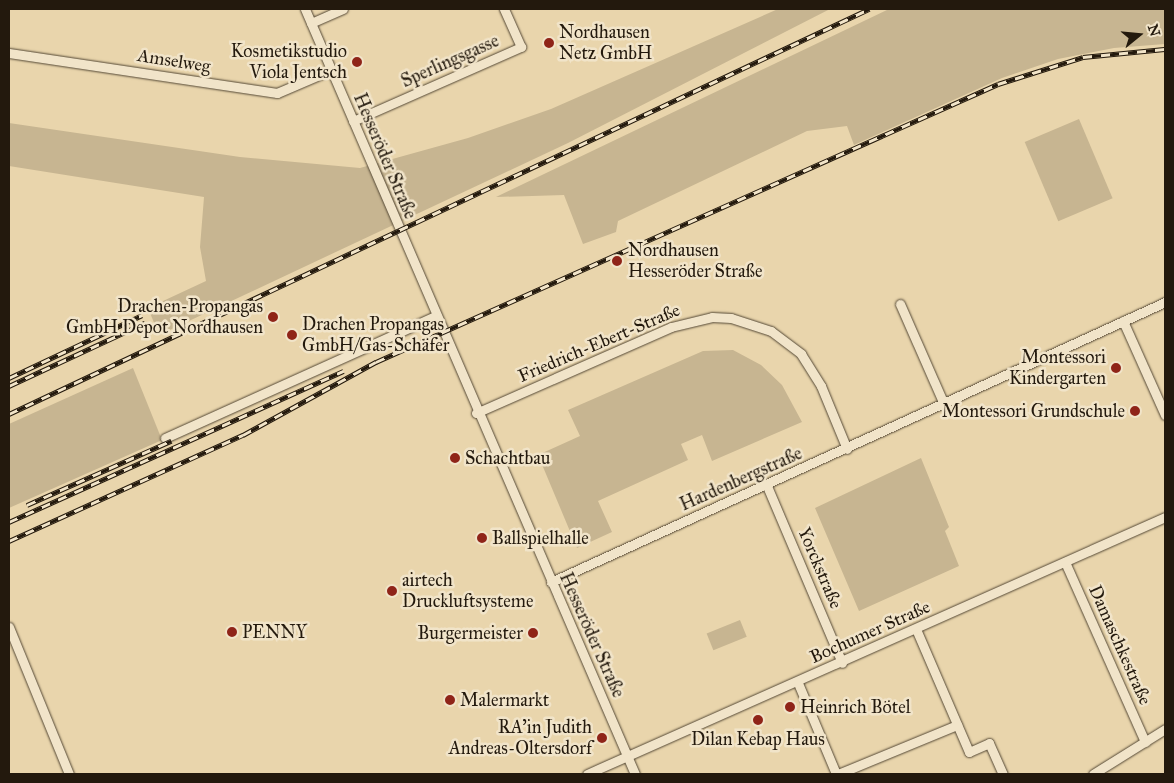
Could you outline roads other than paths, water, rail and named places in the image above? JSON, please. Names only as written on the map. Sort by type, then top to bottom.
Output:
[{"type":"street","name":"Hesseröder Straße","points":[[305,9],[476,412],[635,774]]},
{"type":"street","points":[[311,23],[343,9]]},
{"type":"street","name":"Sperlingsgasse","points":[[353,121],[521,47],[504,9]]},
{"type":"street","name":"Amselweg","points":[[9,53],[276,93],[331,70]]},
{"type":"street","name":"Hardenbergstraße","points":[[550,582],[767,486],[1165,302]]},
{"type":"street","points":[[900,304],[944,404]]},
{"type":"street","points":[[165,438],[435,316]]},
{"type":"street","name":"Friedrich-Ebert-Straße","points":[[476,412],[671,327],[705,318],[731,318],[771,331],[801,354],[821,386],[847,449]]},
{"type":"street","points":[[1123,321],[1165,415]]},
{"type":"street","name":"Yorckstraße","points":[[767,486],[842,663]]},
{"type":"street","name":"Bochumer Straße","points":[[587,774],[798,683],[1165,517]]},
{"type":"street","name":"Damaschkestraße","points":[[1065,562],[1145,742]]},
{"type":"street","points":[[9,627],[69,774]]},
{"type":"street","points":[[916,629],[969,752],[989,743],[1003,774]]},
{"type":"street","points":[[798,683],[837,774],[957,724]]},
{"type":"street","points":[[1093,774],[1165,729]]},
{"type":"railway","points":[[9,414],[869,9]]},
{"type":"railway","points":[[9,541],[243,435],[376,362],[998,84],[1083,57],[1165,49]]},
{"type":"railway","points":[[9,378],[142,315]]},
{"type":"railway","points":[[9,386],[145,323]]},
{"type":"railway","points":[[9,522],[344,371]]},
{"type":"railway","points":[[27,505],[171,441]]},
{"type":"place","name":"Nordhausen Netz GmbH","points":[[549,43]]},
{"type":"place","name":"Kosmetikstudio Viola Jentsch","points":[[357,62]]},
{"type":"place","name":"Nordhausen Hesseröder Straße","points":[[617,261]]},
{"type":"place","name":"Drachen-Propangas GmbH Depot Nordhausen","points":[[273,317]]},
{"type":"place","name":"Drachen Propangas GmbH/Gas-Schäfer","points":[[292,335]]},
{"type":"place","name":"Montessori Kindergarten","points":[[1116,368]]},
{"type":"place","name":"Montessori Grundschule","points":[[1135,411]]},
{"type":"place","name":"Schachtbau","points":[[455,458]]},
{"type":"place","name":"Ballspielhalle","points":[[482,538]]},
{"type":"place","name":"airtech Druckluftsysteme","points":[[392,591]]},
{"type":"place","name":"PENNY","points":[[232,632]]},
{"type":"place","name":"Burgermeister","points":[[533,633]]},
{"type":"place","name":"Malermarkt","points":[[450,700]]},
{"type":"place","name":"Heinrich Bötel","points":[[790,707]]},
{"type":"place","name":"Dilan Kebap Haus","points":[[758,720]]},
{"type":"place","name":"RA'in Judith Andreas-Oltersdorf","points":[[602,738]]}]
